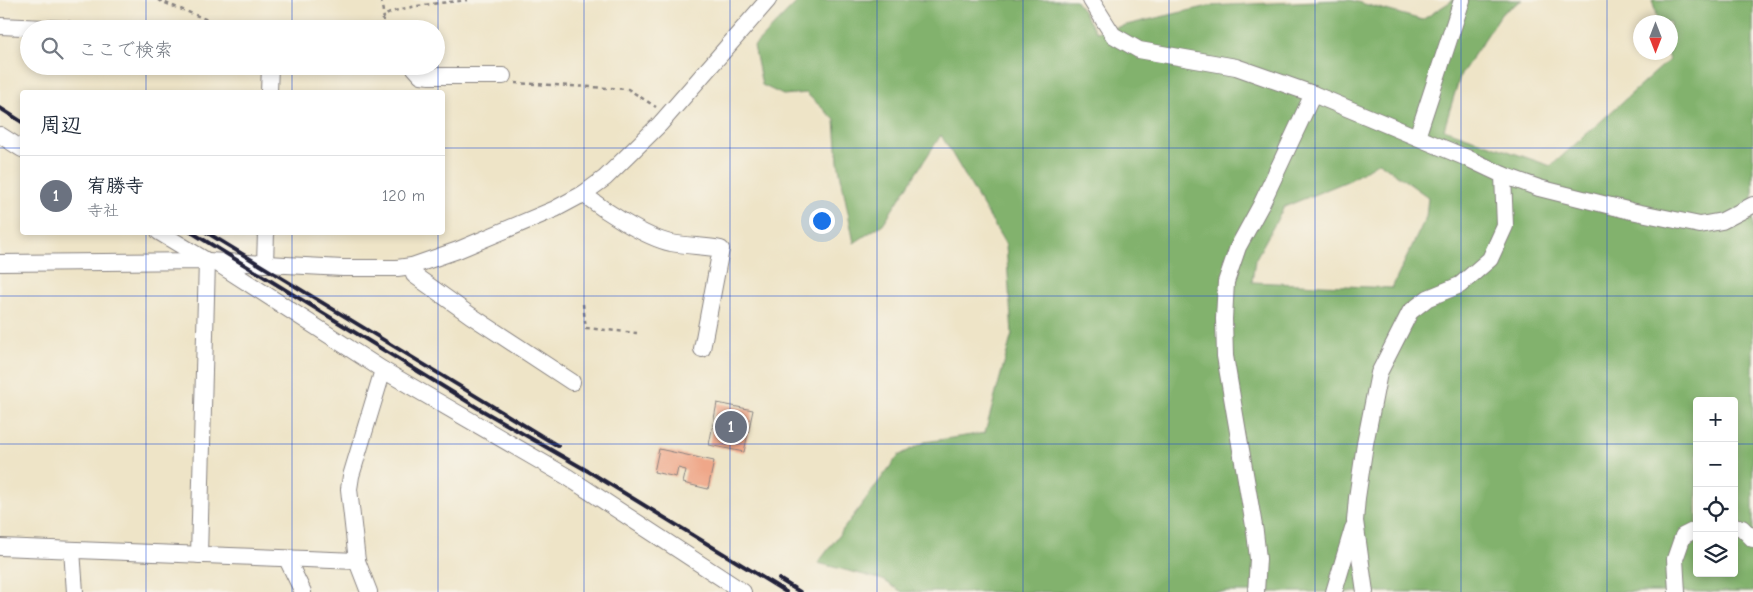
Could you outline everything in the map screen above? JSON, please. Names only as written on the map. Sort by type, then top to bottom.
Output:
[{"type":"street","points":[[0,263],[211,262],[343,268],[397,268],[412,266],[458,250],[555,210],[583,194],[605,178],[668,115],[768,0]]},
{"type":"street","points":[[1091,0],[1113,35],[1139,50],[1236,67],[1313,94],[1503,175],[1539,188],[1631,211],[1700,225],[1722,221],[1753,205]]},
{"type":"street","points":[[1416,137],[1462,0]]},
{"type":"street","points":[[0,26],[20,27]]},
{"type":"street","points":[[269,90],[270,75]]},
{"type":"street","points":[[421,75],[503,76]]},
{"type":"street","points":[[1256,592],[1258,559],[1255,532],[1225,356],[1226,282],[1238,247],[1261,206],[1313,94]]},
{"type":"street","points":[[0,135],[20,148]]},
{"type":"street","points":[[1334,592],[1355,521],[1365,444],[1379,373],[1410,312],[1428,298],[1460,285],[1490,259],[1505,226],[1503,175]]},
{"type":"street","points":[[583,194],[615,216],[646,233],[677,244],[721,249],[702,349]]},
{"type":"street","points":[[164,235],[211,262],[383,370],[566,476],[743,592]]},
{"type":"street","points":[[265,264],[266,235]]},
{"type":"street","points":[[199,555],[211,262]]},
{"type":"street","points":[[412,266],[414,276],[572,382]]},
{"type":"street","points":[[369,592],[357,561],[348,488],[383,370]]},
{"type":"street","points":[[1355,521],[1365,592]]},
{"type":"street","points":[[1738,527],[1742,528],[1753,539]]},
{"type":"street","points":[[1676,592],[1675,558],[1683,536],[1693,531]]},
{"type":"street","points":[[0,547],[357,561]]},
{"type":"street","points":[[72,550],[75,592]]},
{"type":"street","points":[[287,559],[303,592]]},
{"type":"path","points":[[158,0],[208,20]]},
{"type":"path","points":[[381,0],[384,18]]},
{"type":"path","points":[[384,18],[391,12],[422,5],[468,0]]},
{"type":"path","points":[[503,76],[512,83],[628,89],[668,115]]},
{"type":"path","points":[[583,304],[586,328],[637,333]]},
{"type":"green space","points":[[799,0],[1076,0],[1096,32],[1208,6],[1350,0],[1422,20],[1453,0],[1522,0],[1502,13],[1460,76],[1444,129],[1551,166],[1669,60],[1678,60],[1678,15],[1656,15],[1652,0],[1753,0],[1753,592],[902,592],[883,580],[818,563],[898,456],[925,442],[985,433],[1012,334],[1006,245],[941,135],[883,224],[854,243],[838,162],[835,120],[806,93],[783,95],[762,85],[754,46]],"holes":[[[1379,162],[1428,197],[1426,217],[1392,288],[1252,282],[1255,260],[1284,207],[1350,180]]]},
{"type":"building","points":[[717,403],[753,410],[744,452],[709,445]]},
{"type":"building","points":[[659,449],[714,461],[708,489],[683,483],[686,470],[678,468],[676,477],[654,472]]},
{"type":"railway","points":[[0,108],[20,121]]},
{"type":"railway","points":[[196,235],[478,408],[593,474],[786,592]]},
{"type":"railway","points":[[211,235],[558,446]]},
{"type":"railway","points":[[779,579],[800,592]]},
{"type":"place","name":"宥勝寺","points":[[731,427]]}]
